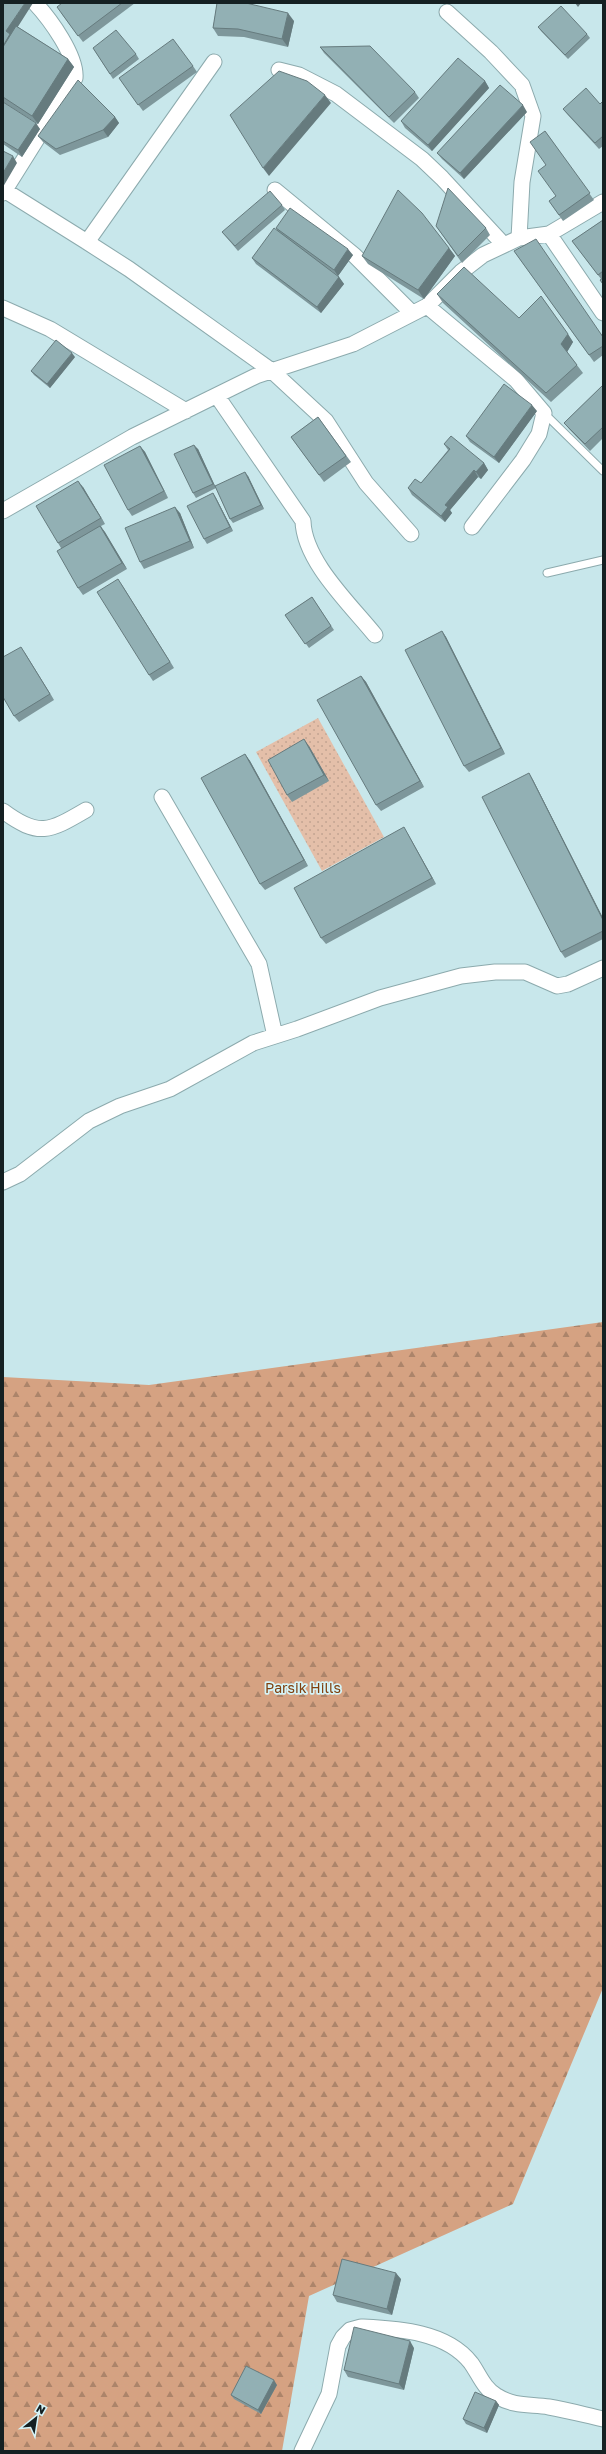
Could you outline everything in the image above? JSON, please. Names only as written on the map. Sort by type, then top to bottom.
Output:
[{"type":"street","points":[[35,3],[71,57],[76,68],[76,78],[4,191],[129,269],[272,371],[326,421],[366,483],[411,534]]},
{"type":"street","points":[[447,12],[491,52],[522,84],[533,116],[522,182],[519,238]]},
{"type":"street","points":[[87,242],[214,62]]},
{"type":"street","points":[[279,70],[299,75],[336,94],[422,159],[447,183],[504,245]]},
{"type":"street","points":[[275,190],[354,255],[412,313]]},
{"type":"street","points":[[3,511],[132,436],[256,376],[353,344],[427,306],[461,272],[483,255],[519,238],[549,234],[603,202]]},
{"type":"street","points":[[549,234],[603,313]]},
{"type":"street","points":[[427,306],[516,380],[544,413],[539,434],[523,460],[472,527]]},
{"type":"street","points":[[3,308],[50,329],[186,411]]},
{"type":"street","points":[[217,396],[303,521],[303,536],[319,567],[375,635]]},
{"type":"street","points":[[162,797],[259,964],[275,1036]]},
{"type":"street","points":[[3,811],[29,827],[44,829],[56,827],[86,810]]},
{"type":"street","points":[[3,1182],[20,1174],[89,1121],[120,1106],[170,1089],[253,1043],[380,998],[461,976],[495,972],[525,972],[557,986],[568,984],[603,968]]},
{"type":"street","points":[[302,2451],[330,2394],[338,2346],[343,2337],[350,2330],[361,2327],[432,2336],[458,2350],[470,2362],[486,2387],[496,2396],[517,2405],[548,2407],[603,2419]]},
{"type":"lane","points":[[544,413],[603,471]]},
{"type":"lane","points":[[547,573],[603,560]]},
{"type":"green space","name":"Parsik Hills","points":[[603,1322],[603,1988],[513,2204],[309,2296],[282,2451],[3,2451],[3,1377],[149,1385]]},
{"type":"shaded area","points":[[318,718],[384,837],[322,871],[256,752]]},
{"type":"building","points":[[3,3],[25,3],[6,31],[10,34],[3,46]]},
{"type":"building","points":[[62,3],[122,3],[78,36],[57,7]]},
{"type":"building","points":[[217,3],[246,3],[288,13],[282,39],[238,29],[213,28]]},
{"type":"building","points":[[561,6],[587,34],[565,55],[538,27]]},
{"type":"building","points":[[16,26],[68,59],[32,116],[3,97],[3,47]]},
{"type":"building","points":[[116,30],[136,54],[110,74],[93,48]]},
{"type":"building","points":[[173,39],[193,66],[138,105],[119,78]]},
{"type":"building","points":[[370,46],[415,92],[389,117],[320,47]]},
{"type":"building","points":[[458,58],[485,81],[428,145],[401,121]]},
{"type":"building","points":[[279,71],[307,81],[325,95],[263,168],[230,115]]},
{"type":"building","points":[[78,80],[115,117],[103,130],[56,149],[38,136]]},
{"type":"building","points":[[500,85],[523,105],[460,173],[437,153]]},
{"type":"building","points":[[586,88],[600,104],[603,101],[603,136],[595,143],[563,109]]},
{"type":"building","points":[[3,102],[36,123],[18,150],[3,141]]},
{"type":"building","points":[[545,131],[590,193],[559,215],[549,201],[556,196],[538,171],[546,165],[530,142]]},
{"type":"building","points":[[3,151],[13,156],[3,173]]},
{"type":"building","points":[[448,188],[486,228],[458,256],[436,226]]},
{"type":"building","points":[[398,190],[422,213],[449,248],[418,290],[362,256]]},
{"type":"building","points":[[270,191],[282,205],[235,246],[222,232]]},
{"type":"building","points":[[290,208],[348,249],[334,270],[276,228]]},
{"type":"building","points":[[603,220],[603,271],[598,275],[572,241]]},
{"type":"building","points":[[274,228],[339,277],[317,307],[252,258]]},
{"type":"building","points":[[536,239],[603,337],[603,346],[589,355],[514,251]]},
{"type":"building","points":[[464,267],[519,318],[541,296],[568,334],[561,344],[577,365],[546,393],[437,294]]},
{"type":"building","points":[[56,340],[72,353],[47,384],[31,371]]},
{"type":"building","points":[[504,384],[532,405],[494,457],[466,436]]},
{"type":"building","points":[[603,385],[603,427],[585,444],[564,423]]},
{"type":"building","points":[[318,417],[346,456],[319,475],[291,437]]},
{"type":"building","points":[[451,436],[484,463],[476,472],[474,470],[445,505],[448,507],[441,516],[408,488],[415,479],[421,483],[450,449],[444,444]]},
{"type":"building","points":[[194,445],[213,484],[193,493],[174,454]]},
{"type":"building","points":[[140,446],[164,491],[128,510],[104,465]]},
{"type":"building","points":[[245,472],[261,505],[230,519],[215,486]]},
{"type":"building","points":[[78,481],[101,518],[58,543],[36,506]]},
{"type":"building","points":[[213,493],[230,527],[204,539],[187,506]]},
{"type":"building","points":[[175,507],[190,541],[140,562],[125,528]]},
{"type":"building","points":[[100,526],[122,563],[78,588],[57,551]]},
{"type":"building","points":[[118,579],[170,662],[149,675],[97,592]]},
{"type":"building","points":[[312,597],[331,626],[305,644],[285,615]]},
{"type":"building","points":[[442,631],[501,748],[464,766],[405,650]]},
{"type":"building","points":[[21,647],[50,694],[14,716],[3,697],[3,657]]},
{"type":"building","points":[[361,676],[420,781],[376,805],[317,700]]},
{"type":"building","points":[[304,739],[324,775],[287,795],[268,760]]},
{"type":"building","points":[[245,754],[304,860],[260,884],[201,778]]},
{"type":"building","points":[[529,773],[603,920],[603,931],[561,952],[482,797]]},
{"type":"building","points":[[404,827],[432,878],[321,938],[294,888]]},
{"type":"building","points":[[342,2259],[396,2273],[387,2309],[333,2295]]},
{"type":"building","points":[[354,2327],[410,2341],[399,2384],[344,2370]]},
{"type":"building","points":[[246,2366],[274,2380],[258,2410],[231,2395]]},
{"type":"building","points":[[475,2392],[496,2401],[484,2428],[463,2419]]}]
